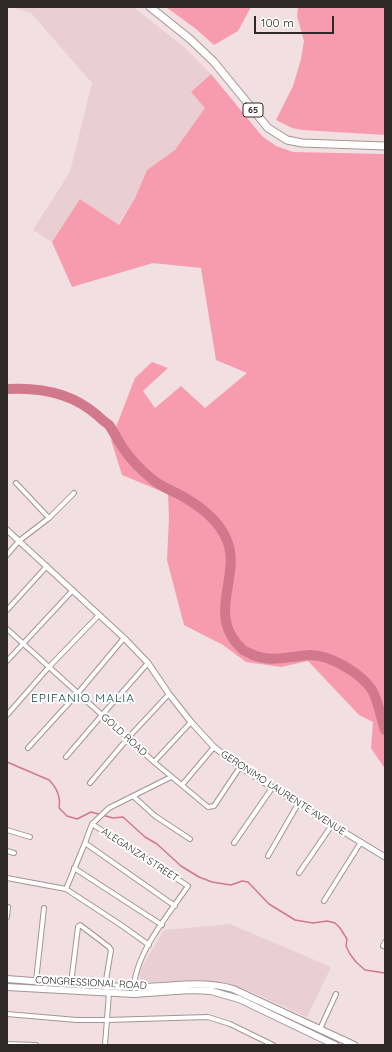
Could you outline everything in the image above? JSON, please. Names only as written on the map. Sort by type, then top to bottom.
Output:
[{"type":"highway","name":"65","points":[[150,7],[190,39],[214,62],[268,128],[277,135],[287,140],[302,143],[385,146]]},
{"type":"main road","name":"CONGRESSIONAL ROAD","points":[[7,979],[71,983],[109,993],[190,984],[223,986],[233,989],[354,1045]]},
{"type":"main road","name":"CONGRESSIONAL ROAD","points":[[7,987],[93,988],[105,986],[134,990],[199,990],[221,993],[239,999],[335,1045]]},
{"type":"street","points":[[16,483],[49,518]]},
{"type":"street","points":[[7,555],[19,541],[49,518],[74,493]]},
{"type":"street","name":"GERONIMO LAURENTE AVENUE","points":[[7,530],[124,638],[148,663],[191,722],[214,747],[240,767],[272,788],[385,857]]},
{"type":"street","points":[[7,610],[47,566]]},
{"type":"street","points":[[7,661],[73,590]]},
{"type":"street","points":[[7,715],[48,668],[99,615]]},
{"type":"street","name":"GOLD ROAD","points":[[7,629],[48,668],[171,777],[182,785]]},
{"type":"street","points":[[28,748],[78,693],[124,638]]},
{"type":"street","points":[[66,757],[148,663]]},
{"type":"street","points":[[90,783],[128,738],[170,694]]},
{"type":"street","points":[[154,762],[191,722]]},
{"type":"street","points":[[214,747],[182,785],[208,807],[214,806],[240,767]]},
{"type":"street","points":[[66,889],[92,824],[109,808],[171,777]]},
{"type":"street","points":[[234,843],[272,788]]},
{"type":"street","points":[[133,796],[155,816],[190,839]]},
{"type":"street","points":[[268,856],[298,804]]},
{"type":"street","name":"ALEGANZA STREET","points":[[92,824],[188,886],[142,956],[136,974],[134,990]]},
{"type":"street","points":[[298,873],[332,825]]},
{"type":"street","points":[[7,830],[30,837]]},
{"type":"street","points":[[324,901],[361,842]]},
{"type":"street","points":[[85,843],[175,906]]},
{"type":"street","points":[[7,852],[14,853]]},
{"type":"street","points":[[74,868],[162,925]]},
{"type":"street","points":[[7,878],[66,889],[149,945]]},
{"type":"street","points":[[7,917],[8,906]]},
{"type":"street","points":[[36,981],[44,908]]},
{"type":"street","points":[[71,983],[78,927],[80,925],[110,948],[105,986],[109,993],[105,1045]]},
{"type":"street","points":[[320,1029],[336,994]]},
{"type":"street","points":[[7,1014],[77,1020],[208,1017],[230,1024],[273,1045]]},
{"type":"street","points":[[7,1044],[36,1045]]},
{"type":"shaded area","points":[[12,7],[133,7],[184,47],[211,74],[191,92],[206,108],[175,150],[147,170],[135,198],[118,225],[80,199],[52,242],[33,230],[70,172],[92,83],[31,13]]},
{"type":"shaded area","points":[[166,7],[251,7],[238,31],[214,45],[196,29]]},
{"type":"shaded area","points":[[298,7],[385,7],[385,135],[302,130],[292,128],[276,120],[293,86],[301,59],[304,41],[297,16]]},
{"type":"shaded area","points":[[211,74],[262,136],[276,146],[293,152],[385,154],[385,769],[371,748],[373,722],[359,715],[308,661],[281,667],[246,662],[223,645],[184,625],[167,560],[169,518],[168,494],[122,475],[111,440],[135,378],[152,362],[168,368],[143,391],[155,408],[181,386],[205,408],[247,373],[216,360],[201,268],[153,263],[72,287],[52,242],[80,199],[119,225],[135,198],[147,170],[175,150],[205,108],[191,92]]},
{"type":"shaded area","points":[[230,924],[331,967],[307,1017],[254,993],[228,984],[207,981],[140,982],[140,972],[142,967],[164,930]]},
{"type":"waterway","points":[[7,389],[31,389],[55,393],[77,401],[109,425],[121,445],[136,465],[159,484],[184,497],[201,509],[222,530],[230,550],[231,565],[226,594],[226,622],[232,636],[243,650],[253,655],[268,659],[310,655],[318,656],[327,658],[353,671],[372,690],[378,704],[385,730]]},
{"type":"waterway","points":[[7,762],[49,780],[57,792],[59,808],[67,816],[77,819],[91,812],[113,818],[123,817],[145,837],[157,844],[181,866],[199,877],[212,882],[231,885],[242,881],[248,882],[269,904],[295,920],[313,923],[327,921],[335,923],[347,939],[346,946],[356,962],[365,970],[385,973]]},
{"type":"district","name":"EPIFANIO MALIA","points":[[83,698]]}]
